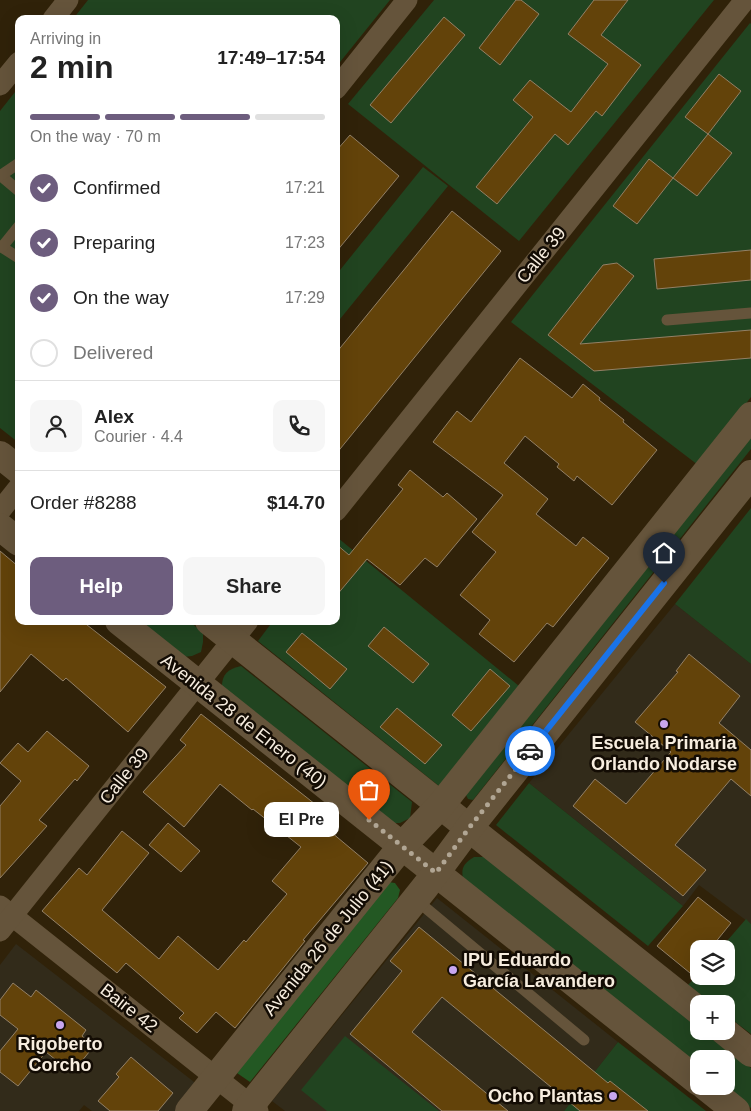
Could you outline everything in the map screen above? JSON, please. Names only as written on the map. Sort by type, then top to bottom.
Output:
[{"type":"main road","name":"Avenida 26 de Julio (41)","points":[[189,1111],[402,846],[440,806],[751,416]]},
{"type":"main road","points":[[0,455],[15,467]]},
{"type":"main road","points":[[251,1109],[436,873],[469,828],[751,474]]},
{"type":"main road","points":[[0,527],[15,539]]},
{"type":"main road","name":"Avenida 28 de Enero (40)","points":[[124,625],[690,1075]]},
{"type":"main road","points":[[221,625],[240,631],[440,806],[690,1004]]},
{"type":"main road","points":[[735,1040],[751,1052]]},
{"type":"main road","points":[[716,1095],[736,1111]]},
{"type":"street","points":[[56,15],[68,0]]},
{"type":"street","points":[[340,84],[407,0]]},
{"type":"street","name":"Calle 39","points":[[340,506],[745,0]]},
{"type":"street","points":[[0,85],[15,67]]},
{"type":"street","points":[[0,511],[15,492]]},
{"type":"street","name":"Calle 39","points":[[4,917],[240,631]]},
{"type":"street","name":"Baire 42","points":[[4,917],[216,1078],[251,1109]]},
{"type":"lane","points":[[15,166],[0,176],[15,188]]},
{"type":"lane","points":[[15,230],[1,246],[15,255]]},
{"type":"lane","points":[[667,320],[751,313]]},
{"type":"lane","points":[[415,900],[584,1040]]},
{"type":"shaded area","name":"Escuela Primaria Orlando Nodarse","points":[[675,604],[751,664],[751,924],[699,885],[683,906],[529,783]]},
{"type":"shaded area","name":"IPU Eduardo García Lavandero","points":[[437,898],[618,1042],[564,1111],[285,1111],[272,1101]]},
{"type":"shaded area","name":"Rigoberto Corcho","points":[[16,944],[198,1085],[176,1111],[92,1111],[84,1105],[79,1111],[0,1111],[0,965]]},
{"type":"green space","points":[[88,0],[390,0],[340,62],[340,15],[76,15]]},
{"type":"green space","points":[[434,0],[714,0],[519,241],[348,104]]},
{"type":"green space","points":[[750,23],[751,397],[698,465],[511,322]]},
{"type":"green space","points":[[15,92],[15,440],[0,428],[0,111]]},
{"type":"green space","points":[[423,167],[448,186],[340,319],[340,270]]},
{"type":"green space","points":[[751,437],[751,449],[473,800],[468,799],[466,795]]},
{"type":"green space","points":[[751,508],[751,664],[675,604]]},
{"type":"green space","points":[[340,540],[519,686],[439,786],[258,641],[270,625],[340,625]]},
{"type":"green space","points":[[144,625],[194,625],[203,633],[201,652],[183,657]]},
{"type":"green space","points":[[241,666],[412,802],[410,818],[400,823],[390,823],[222,690],[226,674],[232,669]]},
{"type":"green space","points":[[529,783],[683,906],[648,946],[496,825]]},
{"type":"green space","points":[[474,857],[485,857],[690,1020],[690,1040],[715,1040],[728,1050],[690,1050],[690,1060],[464,885],[462,875],[464,865]]},
{"type":"green space","points":[[388,882],[395,883],[400,890],[398,898],[250,1082],[237,1073],[381,888]]},
{"type":"green space","points":[[746,919],[751,924],[751,1034],[735,1022],[735,995],[701,995],[688,985],[690,983],[690,985],[735,985],[735,940],[728,940]]},
{"type":"green space","points":[[345,1036],[439,1111],[327,1111],[301,1090]]},
{"type":"green space","points":[[618,1042],[706,1111],[564,1111]]},
{"type":"green space","points":[[735,1055],[751,1068],[751,1108],[734,1095]]},
{"type":"building","points":[[516,0],[521,0],[539,14],[500,65],[479,48]]},
{"type":"building","points":[[594,0],[628,0],[601,35],[641,65],[602,116],[596,111],[568,145],[555,134],[497,204],[476,187],[533,117],[513,100],[530,80],[571,112],[608,64],[568,34]]},
{"type":"building","points":[[444,17],[465,35],[391,123],[370,105]]},
{"type":"building","points":[[719,74],[741,91],[708,134],[685,117]]},
{"type":"building","points":[[708,134],[732,153],[697,196],[673,178]]},
{"type":"building","points":[[350,135],[399,176],[340,247],[340,146]]},
{"type":"building","points":[[649,159],[673,178],[637,224],[613,206]]},
{"type":"building","points":[[452,211],[501,251],[340,449],[340,348]]},
{"type":"building","points":[[751,250],[751,280],[657,289],[654,259]]},
{"type":"building","points":[[617,263],[634,276],[580,344],[751,330],[751,358],[594,371],[548,335],[603,265]]},
{"type":"building","points":[[520,358],[572,398],[583,384],[624,420],[623,422],[657,450],[612,505],[577,476],[574,481],[557,467],[559,464],[525,436],[504,463],[548,499],[536,514],[576,546],[583,537],[609,558],[553,627],[547,623],[514,662],[479,634],[490,620],[460,595],[496,552],[472,532],[503,495],[433,442],[457,411],[471,422]]},
{"type":"building","points":[[410,470],[443,497],[447,493],[477,519],[437,567],[425,558],[400,585],[367,559],[340,591],[340,547],[349,555],[403,489],[398,485]]},
{"type":"building","points":[[0,551],[15,564],[15,625],[87,625],[166,687],[128,732],[66,678],[63,681],[31,654],[0,692]]},
{"type":"building","points":[[384,627],[429,664],[413,683],[368,646]]},
{"type":"building","points":[[302,633],[347,669],[330,689],[286,652]]},
{"type":"building","points":[[689,654],[740,696],[719,723],[751,750],[751,796],[731,779],[675,845],[706,870],[683,896],[573,806],[595,779],[626,804],[671,752],[635,722],[678,672],[676,671]]},
{"type":"building","points":[[490,669],[510,686],[471,731],[452,715]]},
{"type":"building","points":[[397,708],[442,745],[425,764],[380,727]]},
{"type":"building","points":[[201,714],[320,808],[313,817],[368,863],[303,940],[305,941],[235,1028],[216,1012],[197,1033],[179,1018],[184,1013],[126,963],[117,973],[42,911],[79,868],[87,875],[122,831],[149,853],[102,910],[159,959],[178,936],[218,970],[244,940],[246,942],[287,894],[272,881],[301,847],[220,784],[184,827],[143,792],[186,745],[180,740]]},
{"type":"building","points":[[47,731],[89,766],[39,820],[47,826],[0,878],[0,806],[21,781],[0,763],[18,743],[28,752]]},
{"type":"building","points":[[168,823],[200,851],[181,872],[149,845]]},
{"type":"building","points":[[698,897],[731,923],[717,940],[690,940],[690,973],[657,946]]},
{"type":"building","points":[[419,927],[608,1083],[610,1081],[648,1111],[580,1111],[442,997],[412,1032],[508,1111],[442,1111],[350,1034],[402,971],[390,961]]},
{"type":"building","points":[[13,983],[31,997],[36,990],[86,1030],[82,1036],[94,1046],[72,1073],[46,1052],[18,1086],[0,1072],[0,1051],[18,1029],[0,1015],[0,1000]]},
{"type":"building","points":[[131,1057],[173,1093],[158,1111],[110,1111],[98,1101],[119,1077],[116,1074]]},
{"type":"way so far","points":[[369,820],[436,873],[530,751]]},
{"type":"place","name":"Escuela Primaria Orlando Nodarse","points":[[664,724]]},
{"type":"place","name":"El Pre","points":[[369,820]]},
{"type":"place","name":"IPU Eduardo García Lavandero","points":[[453,970]]},
{"type":"place","name":"Rigoberto Corcho","points":[[60,1025]]},
{"type":"place","name":"Ocho Plantas","points":[[613,1096]]},
{"type":"route","points":[[530,751],[664,583]]}]
